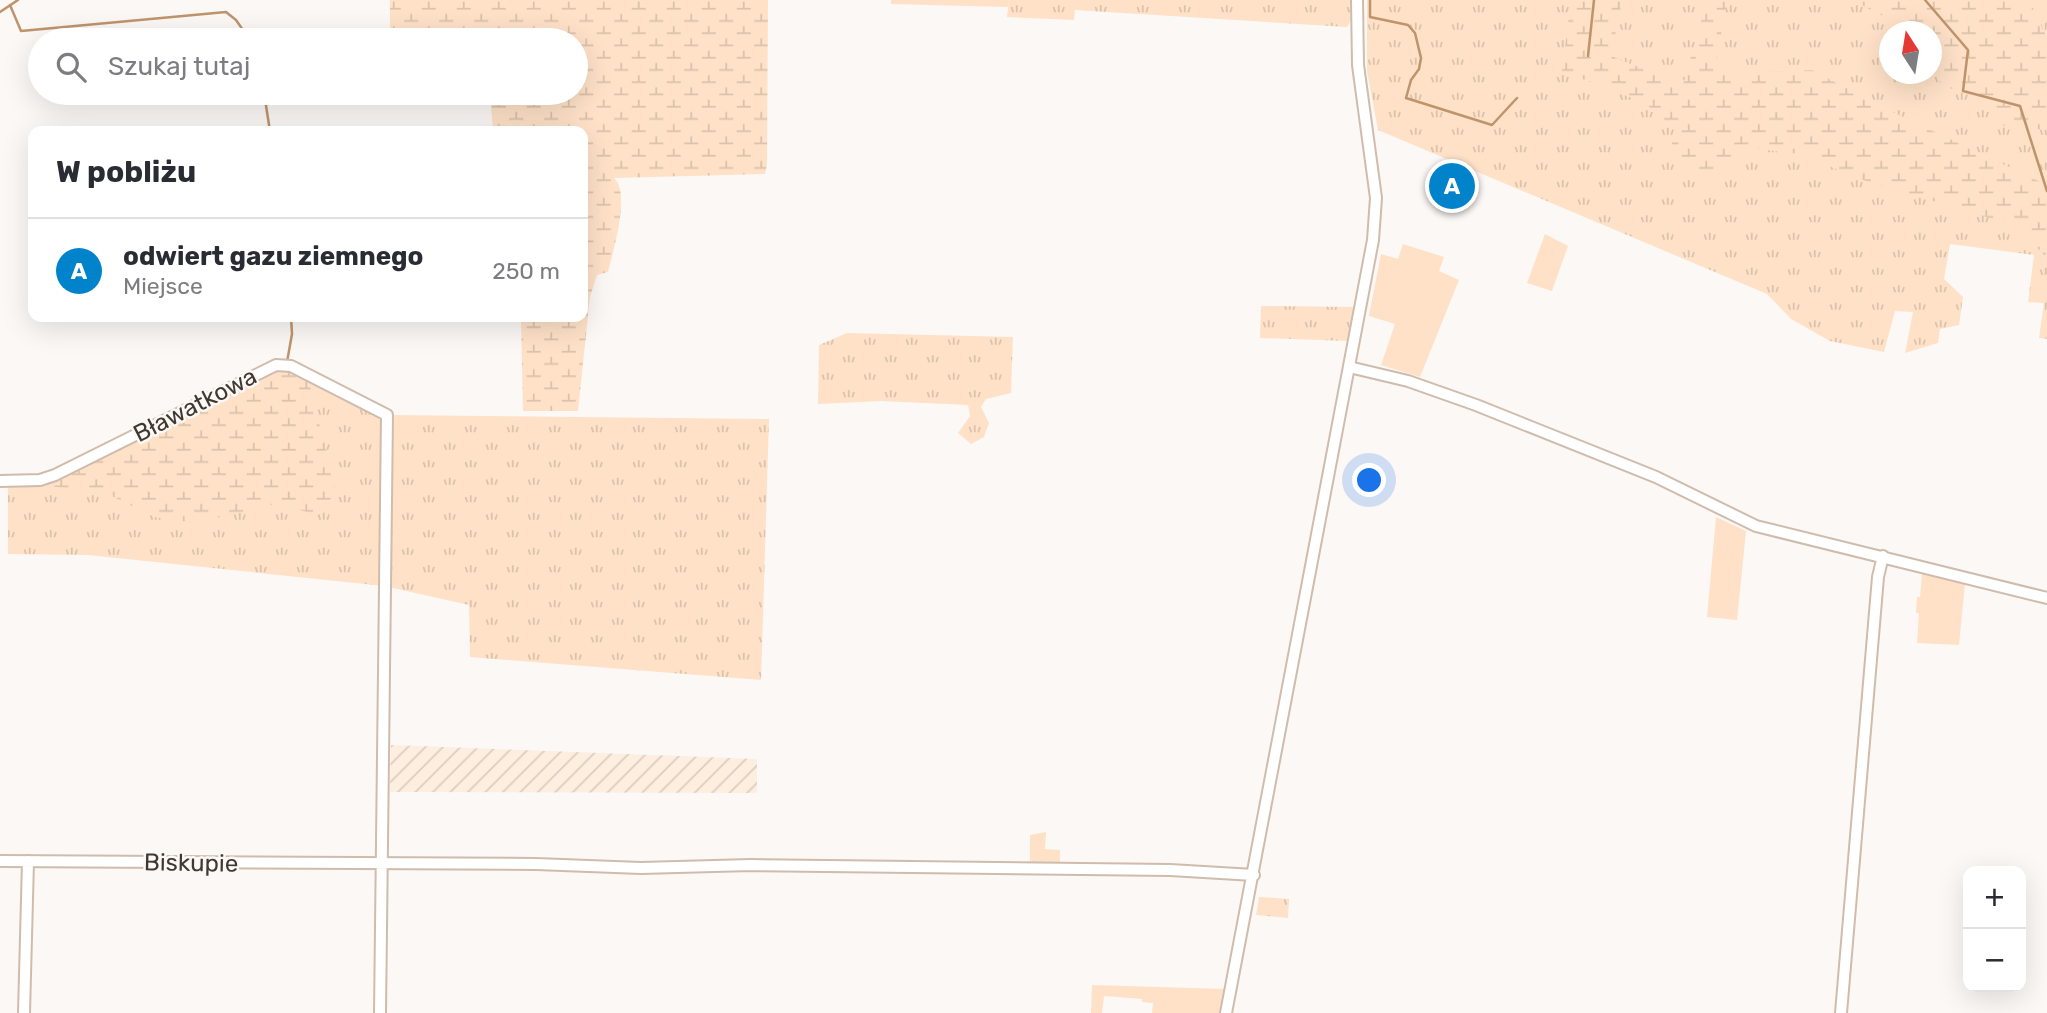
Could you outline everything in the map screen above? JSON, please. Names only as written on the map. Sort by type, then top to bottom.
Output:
[{"type":"street","points":[[1226,1013],[1373,240],[1376,211],[1358,65],[1357,0]]},
{"type":"street","name":"Bławatkowa","points":[[0,481],[40,480],[55,475],[207,401],[265,369],[281,364],[291,366],[387,415],[382,865]]},
{"type":"street","points":[[1349,367],[1408,381],[1476,405],[1656,477],[1756,526],[2047,598]]},
{"type":"street","points":[[1841,1013],[1878,577],[1883,556]]},
{"type":"street","name":"Biskupie","points":[[0,861],[536,864],[641,868],[751,865],[1170,870],[1254,875]]},
{"type":"street","points":[[24,1013],[28,861]]},
{"type":"street","points":[[380,1013],[382,865]]},
{"type":"shaded area","points":[[391,745],[757,759],[757,793],[390,792]]},
{"type":"green space","points":[[390,0],[768,0],[765,174],[614,178],[619,185],[621,196],[617,237],[608,272],[597,275],[590,297],[588,316],[588,126],[493,126],[491,105],[588,105],[588,28],[390,28]]},
{"type":"green space","points":[[891,0],[1009,0],[1008,7],[891,4]]},
{"type":"green space","points":[[1009,0],[1351,0],[1352,19],[1347,27],[1075,10],[1074,20],[1007,17]]},
{"type":"green space","points":[[1367,0],[2047,0],[2047,339],[2039,338],[2044,303],[2028,302],[2034,255],[1950,244],[1944,279],[1963,297],[1959,325],[1940,329],[1938,343],[1905,353],[1913,312],[1895,311],[1884,352],[1830,341],[1791,319],[1767,294],[1378,130],[1367,71]]},
{"type":"green space","points":[[1571,0],[1622,0],[1611,56],[1683,85],[1707,0],[1727,0],[1717,59],[1735,73],[1812,70],[1882,107],[2047,185],[2047,258],[2017,226],[1866,181],[1799,154],[1743,147],[1715,176],[1667,159],[1676,130],[1645,103],[1562,71]]},
{"type":"green space","points":[[1852,0],[2029,0],[2047,38],[2047,130],[2004,126],[1993,99],[1941,86],[1942,21],[1893,21]]},
{"type":"green space","points":[[1545,234],[1568,246],[1552,291],[1527,283]]},
{"type":"green space","points":[[1403,244],[1444,257],[1439,271],[1459,280],[1420,377],[1381,365],[1395,324],[1369,316],[1381,254],[1398,259]]},
{"type":"green space","points":[[1261,306],[1354,307],[1348,341],[1260,338]]},
{"type":"green space","points":[[521,322],[587,322],[578,411],[523,411]]},
{"type":"green space","points":[[847,333],[1013,337],[1011,393],[986,399],[981,407],[989,423],[984,437],[971,444],[958,433],[970,416],[968,405],[881,401],[818,404],[819,345]]},
{"type":"green space","points":[[281,364],[387,415],[769,419],[761,680],[470,657],[469,605],[384,586],[88,555],[8,554],[8,486],[41,485]]},
{"type":"green space","points":[[281,364],[308,375],[333,480],[336,495],[311,513],[275,504],[195,523],[154,517],[106,493],[41,485]]},
{"type":"green space","points":[[1716,517],[1746,531],[1737,620],[1707,617]]},
{"type":"green space","points":[[1922,574],[1965,583],[1959,645],[1917,643],[1917,597],[1920,597]]},
{"type":"green space","points":[[1046,832],[1045,849],[1060,850],[1060,864],[1030,864],[1030,835]]},
{"type":"green space","points":[[1259,897],[1289,899],[1288,918],[1256,915]]},
{"type":"green space","points":[[1092,985],[1226,989],[1222,1013],[1152,1013],[1153,1003],[1142,1002],[1142,999],[1104,996],[1102,1013],[1091,1013]]},
{"type":"waterway","points":[[0,12],[18,0]]},
{"type":"waterway","points":[[1370,0],[1370,17],[1408,25],[1415,33],[1421,58],[1406,98],[1492,125],[1517,98]]},
{"type":"waterway","points":[[1588,56],[1594,0]]},
{"type":"waterway","points":[[1925,0],[1968,50],[1963,91],[2020,106],[2047,191]]},
{"type":"waterway","points":[[10,5],[21,31],[28,30]]},
{"type":"waterway","points":[[53,28],[226,12],[242,28]]},
{"type":"waterway","points":[[266,105],[269,126]]},
{"type":"waterway","points":[[287,362],[291,322]]},
{"type":"place","name":"odwiert gazu ziemnego","points":[[1452,186]]}]
